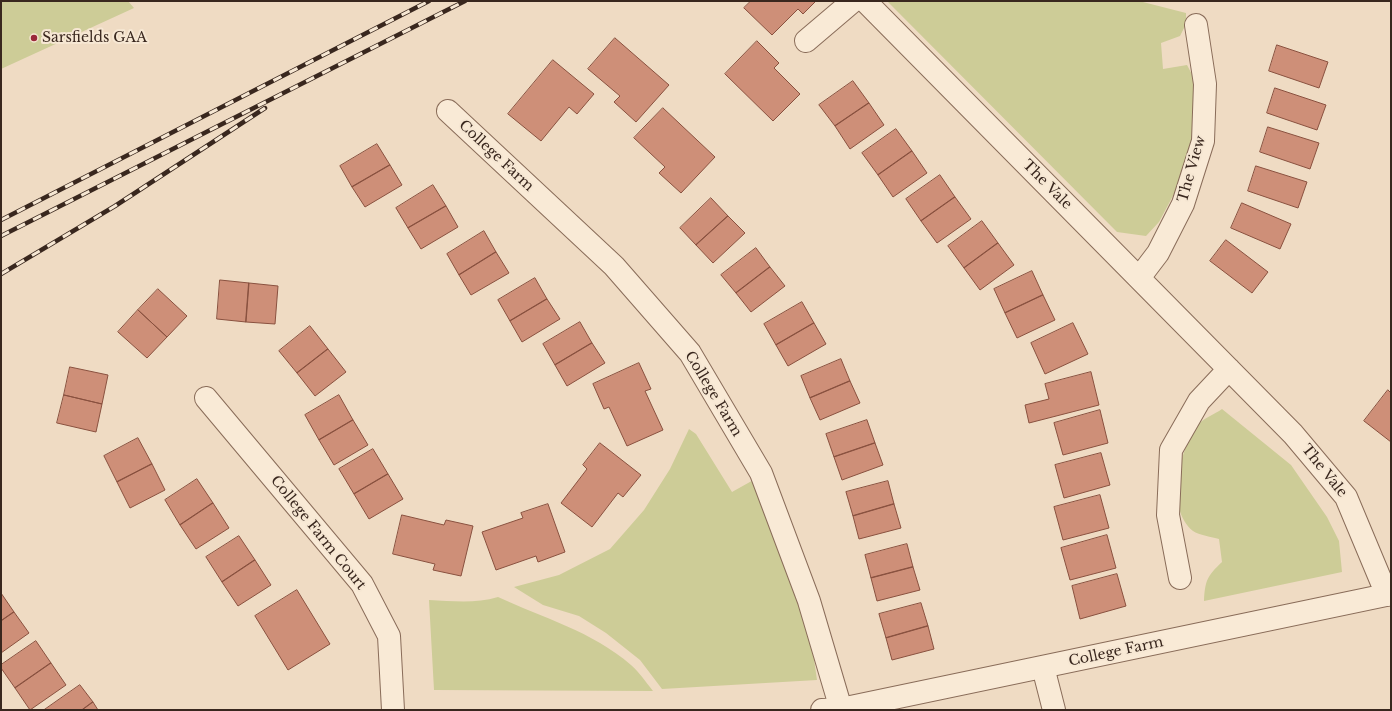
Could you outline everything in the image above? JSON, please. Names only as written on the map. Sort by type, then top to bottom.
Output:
[{"type":"street","points":[[806,41],[853,1]]},
{"type":"street","name":"The Vale","points":[[865,1],[1293,434],[1346,497],[1389,594]]},
{"type":"street","name":"The View","points":[[1139,278],[1158,253],[1184,204],[1203,141],[1205,84],[1196,25]]},
{"type":"street","name":"College Farm","points":[[448,111],[614,266],[690,353],[760,473],[809,601],[831,710],[1389,594]]},
{"type":"street","points":[[1180,578],[1168,515],[1171,450],[1199,401],[1229,369]]},
{"type":"street","name":"College Farm Court","points":[[206,398],[362,584],[389,636],[393,710]]},
{"type":"street","points":[[1043,667],[1054,710]]},
{"type":"shaded area","name":"Sarsfields GAA","points":[[1,1],[128,1],[134,8],[1,69]]},
{"type":"shaded area","points":[[887,1],[1139,1],[1186,13],[1186,24],[1180,36],[1161,43],[1163,69],[1187,65],[1196,82],[1194,134],[1184,175],[1159,222],[1146,236],[1117,232]]},
{"type":"shaded area","points":[[1222,409],[1291,465],[1327,517],[1339,541],[1342,572],[1204,601],[1205,588],[1208,579],[1213,571],[1222,562],[1219,539],[1193,531],[1184,521],[1179,508],[1177,494],[1178,479],[1180,464],[1185,450],[1197,426],[1199,423]]},
{"type":"shaded area","points":[[689,429],[696,434],[732,492],[757,478],[809,625],[817,680],[662,689],[640,660],[606,633],[579,616],[543,605],[514,587],[559,575],[610,549],[644,510],[670,469]]},
{"type":"shaded area","points":[[498,597],[567,626],[600,643],[631,665],[653,691],[434,690],[429,600],[481,601]]},
{"type":"building","points":[[751,1],[816,1],[803,14],[798,9],[772,35],[744,8]]},
{"type":"building","points":[[615,38],[669,85],[636,122],[614,102],[620,96],[588,69]]},
{"type":"building","points":[[757,41],[779,63],[774,68],[800,94],[773,121],[725,74]]},
{"type":"building","points":[[1277,45],[1328,62],[1319,88],[1269,71]]},
{"type":"building","points":[[553,60],[594,94],[577,114],[569,107],[541,141],[508,114]]},
{"type":"building","points":[[853,81],[869,103],[835,126],[819,105]]},
{"type":"building","points":[[1275,88],[1326,105],[1317,130],[1267,113]]},
{"type":"building","points":[[869,103],[884,125],[850,149],[835,126]]},
{"type":"building","points":[[663,108],[715,157],[681,193],[659,173],[665,167],[634,138]]},
{"type":"building","points":[[1268,127],[1319,143],[1310,169],[1260,152]]},
{"type":"building","points":[[896,129],[912,151],[878,175],[862,153]]},
{"type":"building","points":[[377,144],[390,165],[352,187],[340,166]]},
{"type":"building","points":[[912,151],[927,173],[893,197],[878,175]]},
{"type":"building","points":[[390,165],[402,185],[365,207],[352,187]]},
{"type":"building","points":[[1256,166],[1307,182],[1298,208],[1248,191]]},
{"type":"building","points":[[940,175],[955,197],[921,221],[906,199]]},
{"type":"building","points":[[433,185],[446,206],[408,228],[396,208]]},
{"type":"building","points":[[955,197],[971,219],[937,243],[921,221]]},
{"type":"building","points":[[711,198],[728,216],[696,245],[680,228]]},
{"type":"building","points":[[1242,203],[1291,224],[1280,249],[1231,228]]},
{"type":"building","points":[[446,206],[458,227],[421,249],[408,228]]},
{"type":"building","points":[[728,216],[745,233],[713,263],[696,245]]},
{"type":"building","points":[[982,221],[998,243],[964,268],[948,246]]},
{"type":"building","points":[[484,231],[496,252],[459,275],[447,254]]},
{"type":"building","points":[[1226,240],[1268,272],[1252,293],[1210,261]]},
{"type":"building","points":[[998,243],[1014,265],[980,290],[964,268]]},
{"type":"building","points":[[756,248],[770,267],[736,293],[721,275]]},
{"type":"building","points":[[496,252],[509,273],[471,295],[459,275]]},
{"type":"building","points":[[770,267],[785,286],[751,312],[736,293]]},
{"type":"building","points":[[1032,271],[1043,295],[1005,313],[994,289]]},
{"type":"building","points":[[535,278],[547,299],[510,321],[498,300]]},
{"type":"building","points":[[220,280],[249,283],[246,322],[217,319]]},
{"type":"building","points":[[249,283],[278,286],[275,324],[246,322]]},
{"type":"building","points":[[158,289],[187,316],[167,337],[138,310]]},
{"type":"building","points":[[1043,295],[1055,320],[1017,338],[1005,313]]},
{"type":"building","points":[[547,299],[560,319],[522,342],[510,321]]},
{"type":"building","points":[[802,302],[814,323],[776,345],[764,324]]},
{"type":"building","points":[[138,310],[167,337],[147,358],[118,332]]},
{"type":"building","points":[[580,322],[592,343],[555,365],[543,344]]},
{"type":"building","points":[[814,323],[826,344],[788,366],[776,345]]},
{"type":"building","points":[[1073,323],[1088,354],[1045,374],[1031,343]]},
{"type":"building","points":[[310,326],[328,349],[297,373],[279,351]]},
{"type":"building","points":[[592,343],[605,363],[567,386],[555,365]]},
{"type":"building","points":[[328,349],[346,372],[315,396],[297,373]]},
{"type":"building","points":[[841,359],[850,381],[810,398],[801,376]]},
{"type":"building","points":[[639,363],[651,389],[645,391],[663,430],[627,446],[609,407],[604,409],[593,384]]},
{"type":"building","points":[[70,367],[108,375],[102,404],[64,395]]},
{"type":"building","points":[[1091,372],[1099,405],[1029,423],[1025,405],[1049,399],[1045,384]]},
{"type":"building","points":[[850,381],[860,403],[820,420],[810,398]]},
{"type":"building","points":[[1388,390],[1391,393],[1391,442],[1364,421]]},
{"type":"building","points":[[64,395],[102,404],[96,432],[57,423]]},
{"type":"building","points":[[339,395],[353,420],[319,440],[305,415]]},
{"type":"building","points":[[1100,410],[1108,443],[1063,455],[1054,423]]},
{"type":"building","points":[[353,420],[368,445],[334,465],[319,440]]},
{"type":"building","points":[[867,420],[875,443],[834,457],[826,434]]},
{"type":"building","points":[[138,438],[152,464],[117,482],[104,456]]},
{"type":"building","points":[[600,443],[641,475],[623,497],[618,493],[592,527],[561,503],[587,469],[583,465]]},
{"type":"building","points":[[875,443],[883,465],[842,480],[834,457]]},
{"type":"building","points":[[373,449],[388,474],[354,494],[339,469]]},
{"type":"building","points":[[1101,453],[1110,485],[1064,498],[1055,465]]},
{"type":"building","points":[[152,464],[165,490],[130,508],[117,482]]},
{"type":"building","points":[[388,474],[403,499],[369,519],[354,494]]},
{"type":"building","points":[[197,479],[213,503],[180,525],[165,500]]},
{"type":"building","points":[[888,481],[894,504],[853,516],[846,492]]},
{"type":"building","points":[[1100,495],[1109,528],[1063,540],[1054,507]]},
{"type":"building","points":[[213,503],[229,528],[196,549],[180,525]]},
{"type":"building","points":[[548,504],[565,552],[538,562],[536,556],[496,570],[482,532],[523,518],[521,513]]},
{"type":"building","points":[[894,504],[901,528],[859,539],[853,516]]},
{"type":"building","points":[[402,515],[444,525],[446,520],[473,526],[461,576],[433,570],[435,564],[393,554]]},
{"type":"building","points":[[1107,535],[1116,568],[1070,580],[1061,548]]},
{"type":"building","points":[[239,536],[255,560],[222,582],[206,557]]},
{"type":"building","points":[[907,544],[913,567],[871,578],[865,555]]},
{"type":"building","points":[[255,560],[271,585],[238,606],[222,582]]},
{"type":"building","points":[[913,567],[920,590],[877,601],[871,578]]},
{"type":"building","points":[[1117,574],[1126,606],[1080,619],[1072,586]]},
{"type":"building","points":[[297,590],[330,644],[288,670],[255,616]]},
{"type":"building","points":[[1,593],[14,612],[1,621]]},
{"type":"building","points":[[921,603],[928,626],[886,638],[879,614]]},
{"type":"building","points":[[14,612],[29,633],[1,653],[1,621]]},
{"type":"building","points":[[928,626],[934,649],[892,660],[886,638]]},
{"type":"building","points":[[36,641],[51,663],[15,688],[1,668],[1,665]]},
{"type":"building","points":[[51,663],[66,685],[30,710],[15,688]]},
{"type":"building","points":[[80,685],[93,702],[82,710],[44,710]]},
{"type":"building","points":[[93,702],[98,710],[82,710]]},
{"type":"railway","points":[[1,220],[429,1]]},
{"type":"railway","points":[[1,236],[465,1]]},
{"type":"railway","points":[[1,274],[115,206],[265,108]]},
{"type":"place","name":"Sarsfields GAA","points":[[34,38]]}]
